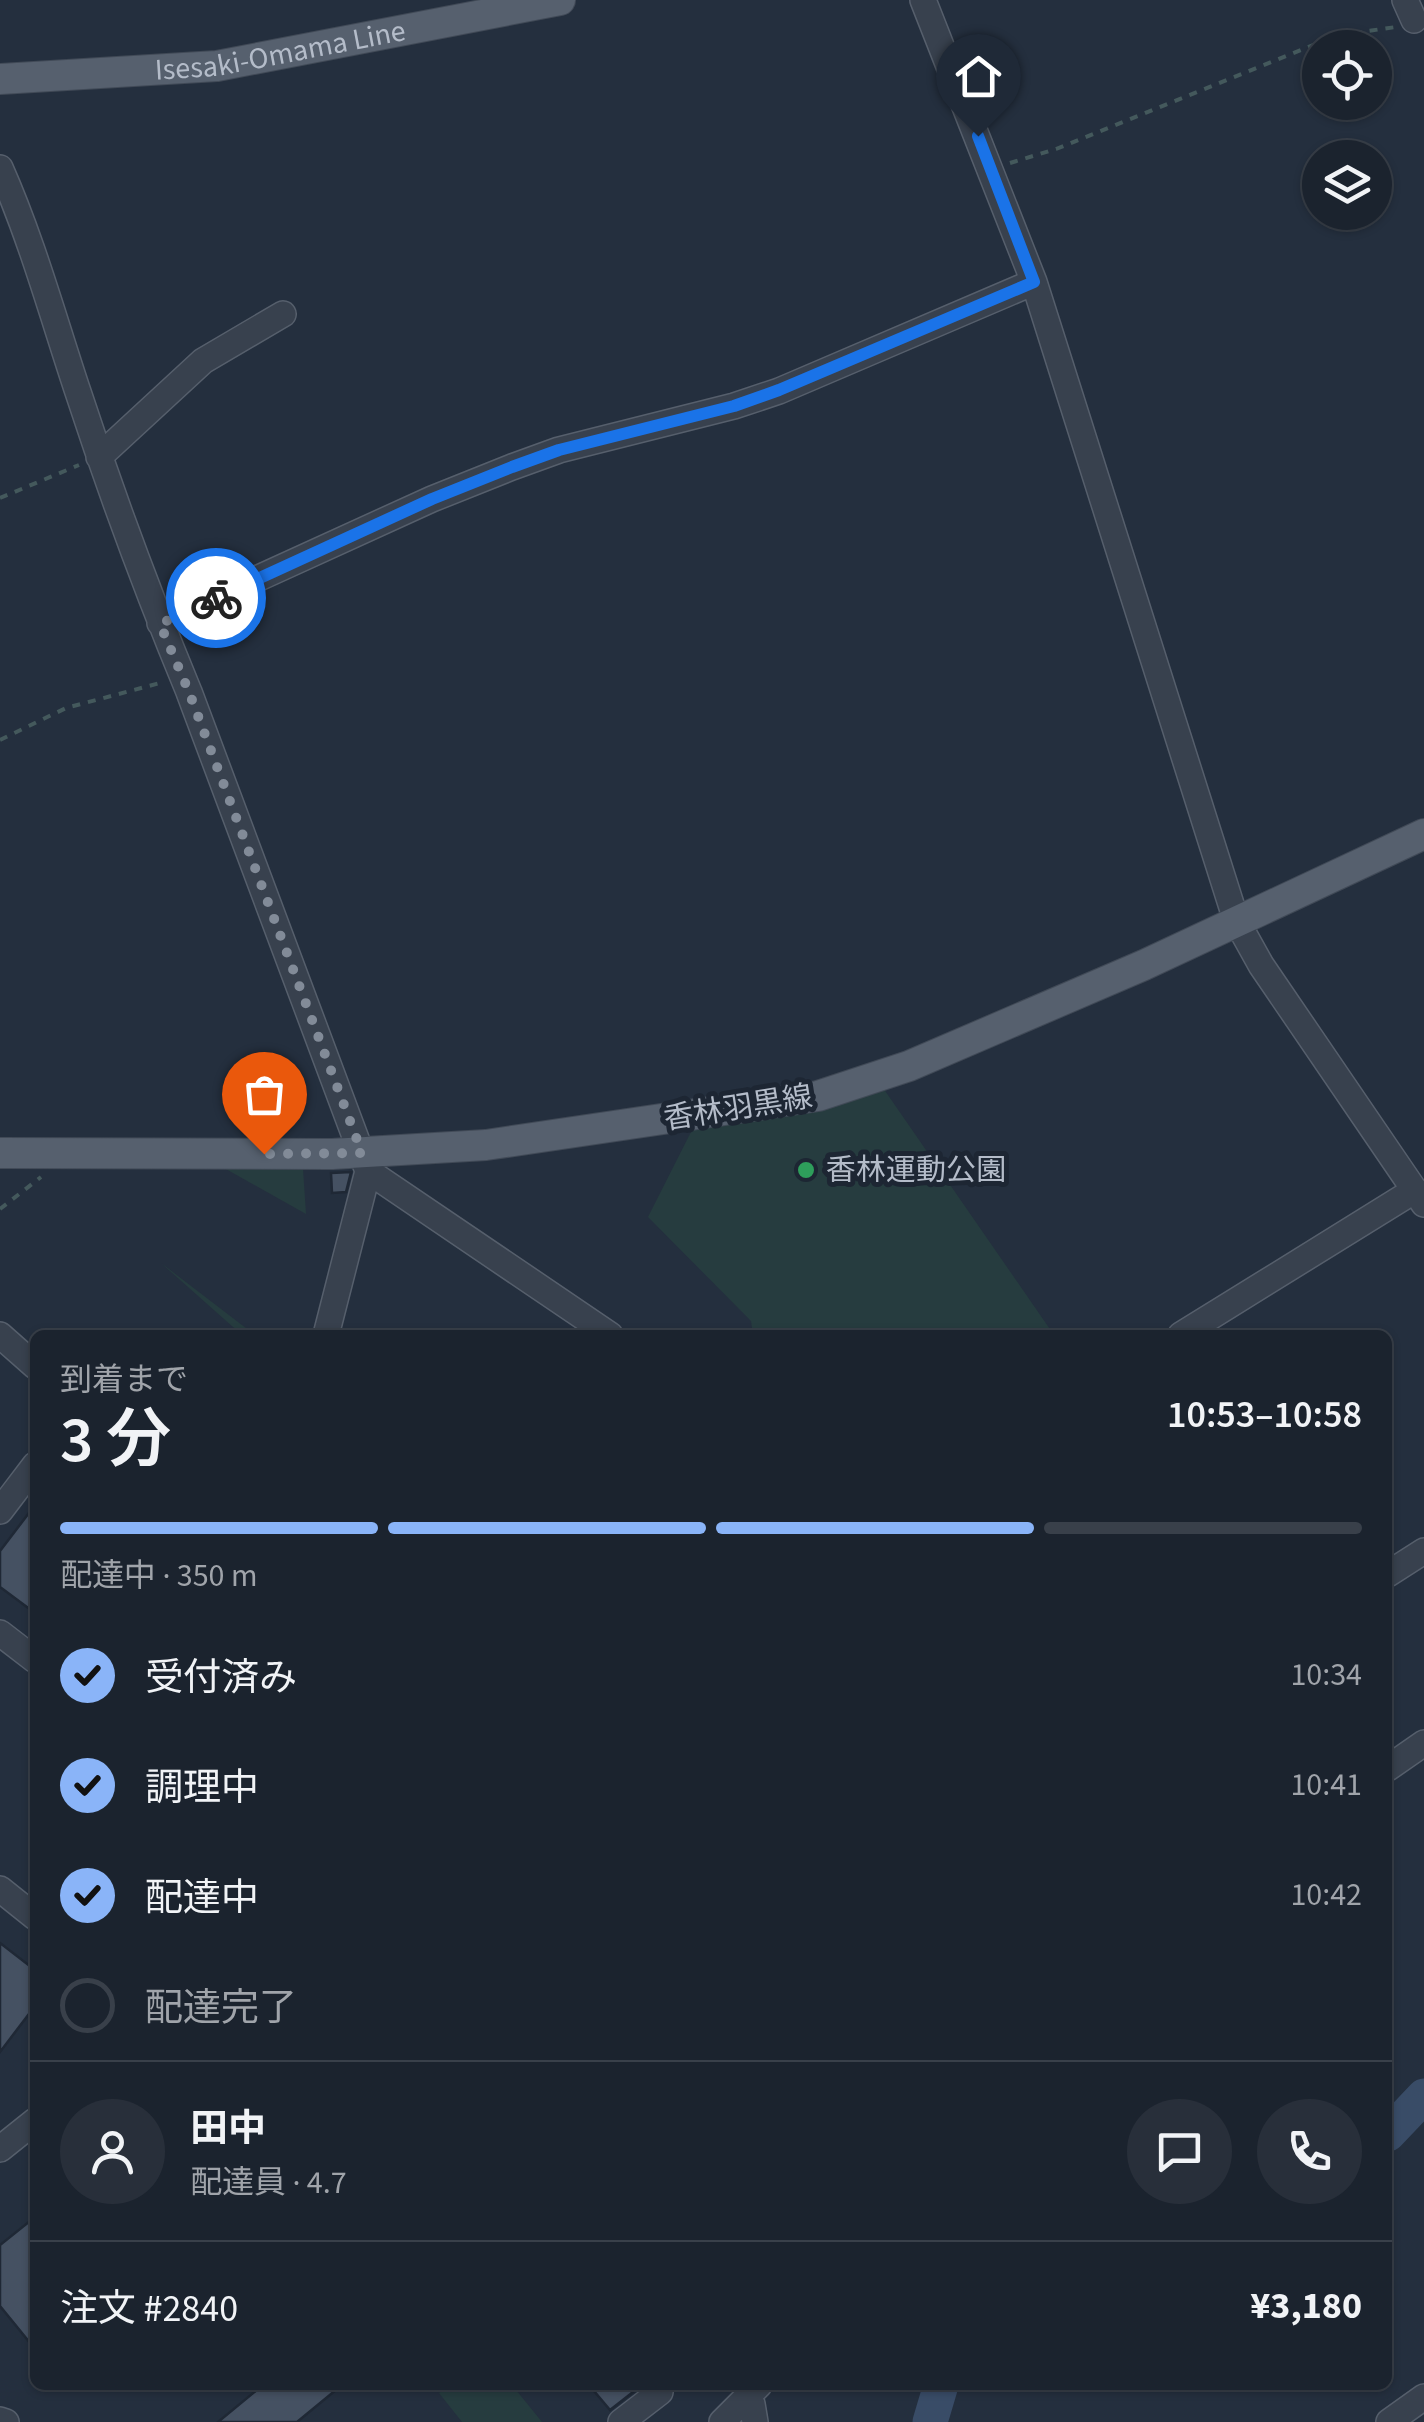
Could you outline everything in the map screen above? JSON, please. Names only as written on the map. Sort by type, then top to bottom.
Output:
[{"type":"main road","name":"Isesaki-Omama Line","points":[[0,79],[217,66],[560,0]]},
{"type":"main road","name":"香林羽黒線","points":[[0,1152],[365,1162],[818,1096],[909,1066],[1144,965],[1424,834]]},
{"type":"street","points":[[923,0],[1034,282],[1236,920],[1261,965],[1419,1189],[1188,1330]]},
{"type":"street","points":[[0,168],[160,624],[196,710],[365,1162],[327,1330]]},
{"type":"street","points":[[160,624],[448,492],[559,450],[734,406],[779,390],[1034,282]]},
{"type":"street","points":[[99,457],[203,361],[283,314]]},
{"type":"street","points":[[365,1162],[603,1330]]},
{"type":"street","points":[[0,1335],[30,1362]]},
{"type":"street","points":[[0,1510],[30,1472]]},
{"type":"street","points":[[1392,1572],[1424,1552]]},
{"type":"street","points":[[0,1633],[30,1656]]},
{"type":"street","points":[[1392,1765],[1424,1743]]},
{"type":"street","points":[[0,1889],[30,1913]]},
{"type":"street","points":[[0,2149],[30,2125]]},
{"type":"street","points":[[722,2422],[753,2390]]},
{"type":"street","points":[[753,2390],[755,2422]]},
{"type":"street","points":[[622,2422],[660,2392]]},
{"type":"street","points":[[1389,2422],[1424,2398]]},
{"type":"path","points":[[992,170],[1056,149],[1322,41],[1340,35],[1390,30],[1409,10]]},
{"type":"path","points":[[0,498],[99,457]]},
{"type":"path","points":[[0,740],[66,708],[174,679]]},
{"type":"path","points":[[0,1208],[47,1173],[54,1152]]},
{"type":"green space","name":"香林運動公園","points":[[881,1085],[1051,1330],[752,1330],[751,1321],[648,1217],[695,1124]]},
{"type":"green space","points":[[217,1164],[303,1169],[306,1214]]},
{"type":"green space","points":[[161,1263],[248,1330],[236,1330]]},
{"type":"green space","points":[[516,2390],[542,2422],[462,2422],[439,2393]]},
{"type":"building","points":[[351,1172],[346,1192],[332,1193],[331,1173]]},
{"type":"building","points":[[30,1512],[30,1609],[0,1587],[0,1551]]},
{"type":"building","points":[[0,1943],[30,1966],[30,2013],[0,2052]]},
{"type":"building","points":[[30,2221],[30,2343],[0,2306],[0,2245]]},
{"type":"building","points":[[257,2390],[336,2390],[297,2422],[218,2422]]},
{"type":"building","points":[[593,2390],[636,2390],[610,2410]]},
{"type":"waterway","points":[[1392,2130],[1424,2096]]},
{"type":"waterway","points":[[930,2422],[940,2390]]},
{"type":"way so far","points":[[216,598],[160,624],[362,1153],[264,1154]]},
{"type":"place","name":"香林運動公園","points":[[806,1170]]},
{"type":"route","points":[[216,598],[432,499],[512,467],[559,450],[734,406],[1034,282],[978,136]]}]
